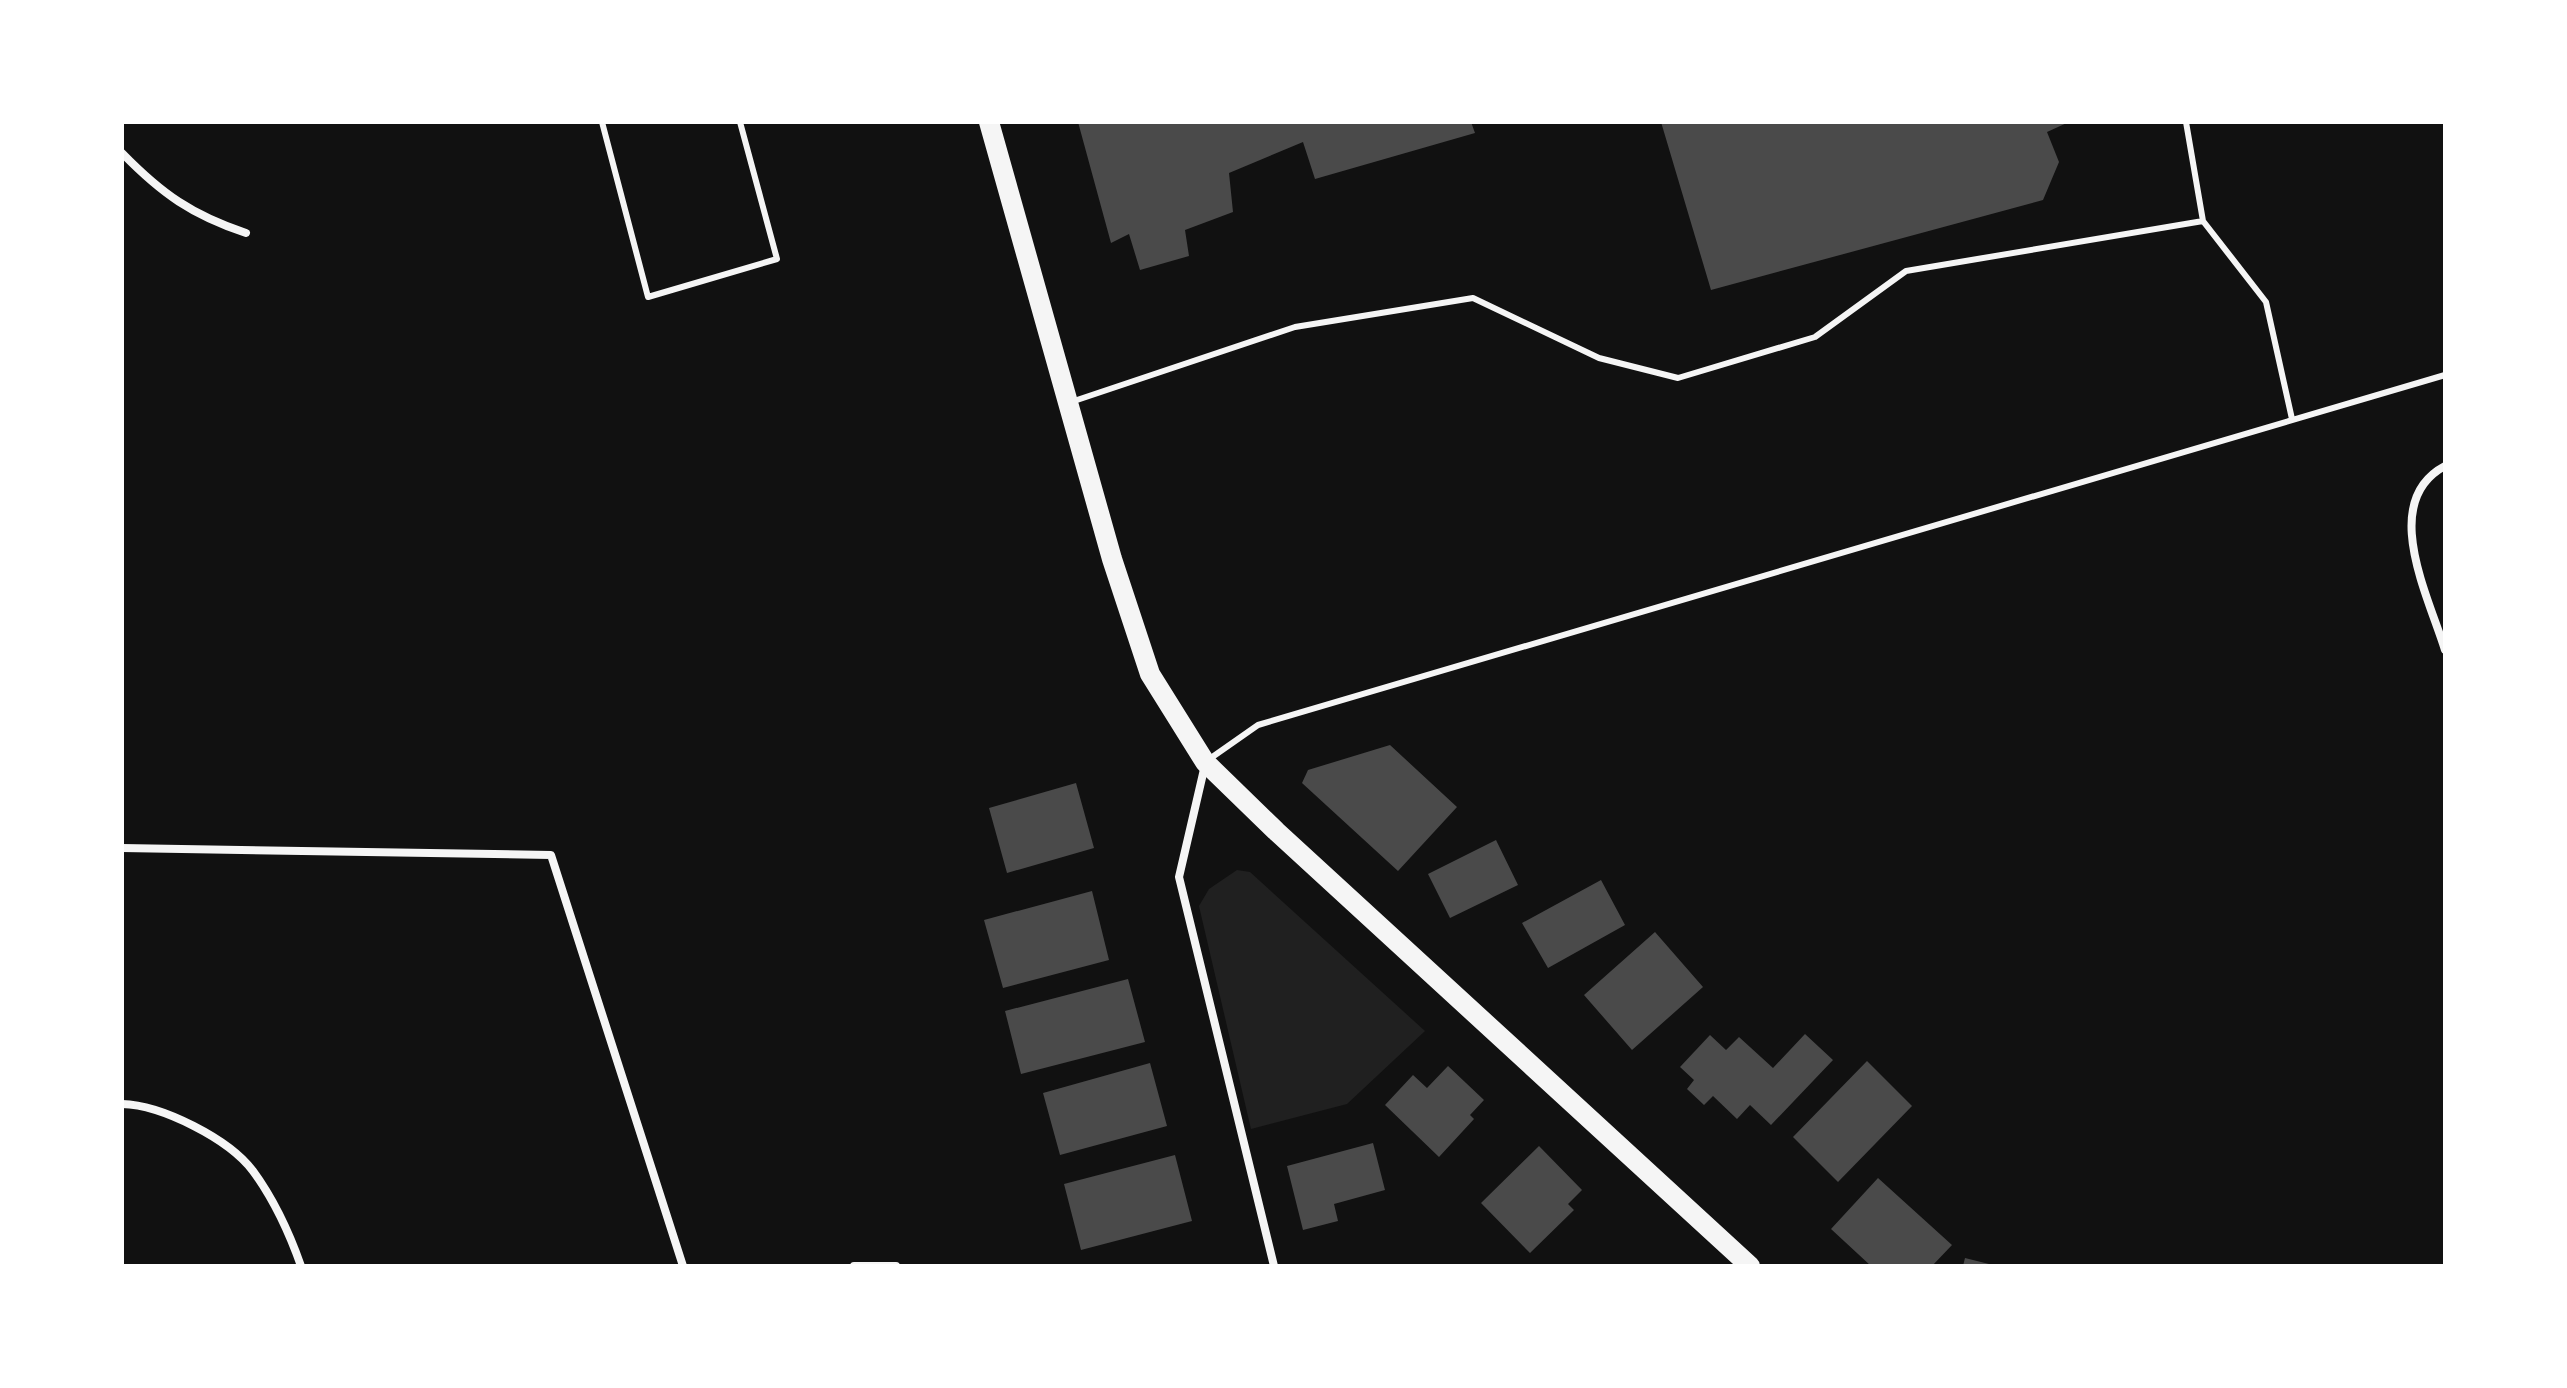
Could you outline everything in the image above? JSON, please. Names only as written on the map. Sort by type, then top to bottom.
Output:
[{"type":"main road","points":[[989,122],[1112,559],[1150,674],[1205,762],[1750,1266]]},
{"type":"street","points":[[122,153],[159,191],[204,219],[246,233]]},
{"type":"street","points":[[2445,466],[2426,476],[2411,503],[2410,534],[2445,650]]},
{"type":"street","points":[[1205,762],[1179,877],[1274,1266]]},
{"type":"street","points":[[122,848],[551,855],[683,1266]]},
{"type":"street","points":[[122,1104],[141,1104],[180,1119],[251,1168],[285,1221],[301,1266]]},
{"type":"street","points":[[854,1266],[896,1266]]},
{"type":"lane","points":[[602,122],[648,297],[777,259],[740,122]]},
{"type":"lane","points":[[2186,122],[2203,221],[2266,302],[2292,419]]},
{"type":"lane","points":[[1068,403],[1295,327],[1473,298],[1599,358],[1678,378],[1815,337],[1906,271],[2203,221]]},
{"type":"lane","points":[[1205,762],[1258,725],[2445,375]]},
{"type":"shaded area","points":[[1237,870],[1250,872],[1425,1031],[1347,1104],[1251,1129],[1199,906],[1209,889]]},
{"type":"building","points":[[1078,122],[1471,122],[1475,133],[1315,179],[1303,142],[1229,173],[1233,212],[1185,230],[1189,256],[1140,270],[1129,234],[1111,243]]},
{"type":"building","points":[[1661,122],[2069,122],[2047,132],[2059,162],[2043,200],[1711,290]]},
{"type":"building","points":[[1390,745],[1457,807],[1398,871],[1302,783],[1308,770]]},
{"type":"building","points":[[1076,783],[1094,848],[1007,873],[989,808]]},
{"type":"building","points":[[1496,840],[1518,885],[1450,918],[1428,874]]},
{"type":"building","points":[[1601,880],[1625,925],[1548,968],[1522,923]]},
{"type":"building","points":[[1092,891],[1109,960],[1003,988],[984,920]]},
{"type":"building","points":[[1655,932],[1703,987],[1632,1050],[1584,995]]},
{"type":"building","points":[[1128,979],[1145,1042],[1021,1074],[1005,1011]]},
{"type":"building","points":[[1805,1034],[1833,1060],[1771,1125],[1750,1105],[1737,1119],[1713,1096],[1704,1105],[1687,1089],[1694,1080],[1680,1067],[1710,1035],[1726,1050],[1739,1037],[1773,1068]]},
{"type":"building","points":[[1867,1061],[1912,1106],[1838,1182],[1793,1137]]},
{"type":"building","points":[[1150,1063],[1167,1126],[1060,1155],[1043,1093]]},
{"type":"building","points":[[1448,1066],[1484,1100],[1470,1115],[1474,1119],[1439,1157],[1385,1105],[1413,1075],[1427,1088]]},
{"type":"building","points":[[1373,1143],[1385,1190],[1334,1204],[1338,1221],[1303,1230],[1287,1166]]},
{"type":"building","points":[[1539,1146],[1582,1190],[1568,1204],[1574,1210],[1530,1253],[1481,1203]]},
{"type":"building","points":[[1175,1155],[1192,1221],[1081,1250],[1064,1184]]},
{"type":"building","points":[[1878,1178],[1952,1245],[1932,1266],[1871,1266],[1831,1229]]},
{"type":"building","points":[[1965,1258],[1993,1265],[1993,1266],[1963,1266]]}]
